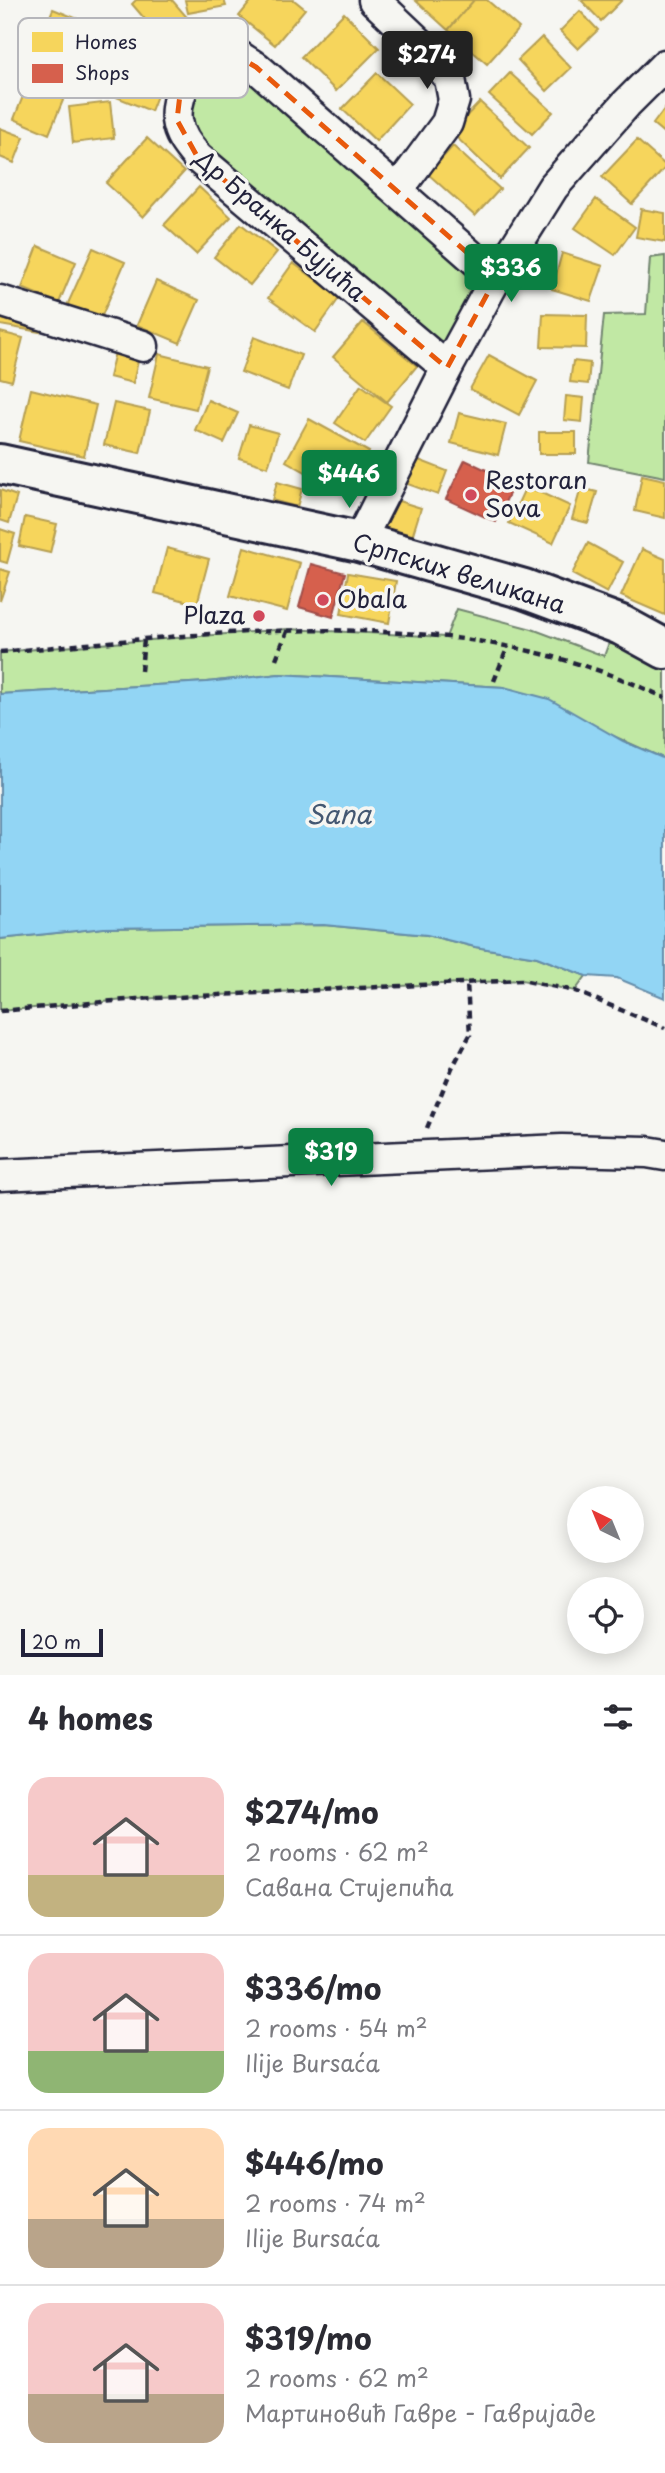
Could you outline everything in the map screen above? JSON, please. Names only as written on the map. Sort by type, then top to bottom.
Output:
[{"type":"main road","name":"Српских великана","points":[[0,464],[359,542],[524,589],[621,625],[665,649]]},
{"type":"street","points":[[374,0],[432,55],[450,79],[454,100],[447,123],[397,191]]},
{"type":"street","name":"Др Бранка Бујића","points":[[248,62],[496,278]]},
{"type":"street","points":[[359,542],[496,278],[553,187],[625,104],[665,65]]},
{"type":"street","name":"Др Бранка Бујића","points":[[178,98],[177,120],[184,141],[198,158],[447,368]]},
{"type":"street","points":[[0,301],[144,346]]},
{"type":"street","points":[[0,1175],[562,1150],[647,1152],[665,1155]]},
{"type":"path","points":[[276,659],[288,629]]},
{"type":"path","points":[[0,652],[288,629],[459,638],[576,662],[638,684],[665,698]]},
{"type":"path","points":[[141,671],[144,639]]},
{"type":"path","points":[[494,681],[508,646]]},
{"type":"path","points":[[0,1012],[136,999],[523,980],[575,991],[665,1028]]},
{"type":"path","points":[[414,1158],[452,1068],[470,1035],[467,983]]},
{"type":"highlighted area","points":[[230,52],[256,67],[496,278],[447,368],[198,158],[177,120],[181,86],[212,54]]},
{"type":"green space","points":[[248,77],[485,284],[444,351],[195,142],[184,105],[187,98],[248,98]]},
{"type":"green space","points":[[665,256],[665,477],[589,462],[604,315],[646,314],[650,258]]},
{"type":"green space","points":[[457,609],[532,629],[604,656],[610,640],[665,667],[665,759],[504,687],[279,674],[207,682],[0,694],[0,652],[288,629],[446,637]]},
{"type":"green space","points":[[324,925],[427,935],[475,947],[537,957],[586,976],[575,991],[522,980],[137,999],[0,1011],[0,939],[103,928]]},
{"type":"water","name":"Sana","points":[[279,674],[504,687],[549,699],[623,741],[665,759],[665,998],[617,978],[586,976],[537,957],[475,947],[427,935],[324,925],[104,928],[0,939],[0,694],[207,682]]},
{"type":"building: Homes","points":[[136,0],[172,0],[188,18],[144,18],[132,4]]},
{"type":"building: Homes","points":[[185,0],[224,0],[226,6],[188,13]]},
{"type":"building: Homes","points":[[252,0],[294,0],[305,9],[275,45],[248,23],[248,18],[239,16]]},
{"type":"building: Homes","points":[[415,0],[474,0],[448,30]]},
{"type":"building: Homes","points":[[474,0],[487,0],[519,28],[487,64],[448,30]]},
{"type":"building: Homes","points":[[581,0],[622,0],[601,21]]},
{"type":"building: Homes","points":[[53,9],[75,18],[49,18]]},
{"type":"building: Homes","points":[[580,11],[598,30],[578,49],[560,31]]},
{"type":"building: Homes","points":[[344,13],[379,48],[336,91],[301,57]]},
{"type":"building: Homes","points":[[542,37],[571,68],[547,91],[518,60]]},
{"type":"building: Homes","points":[[377,73],[410,104],[376,141],[342,109]]},
{"type":"building: Homes","points":[[510,73],[553,112],[532,134],[489,95]]},
{"type":"building: Homes","points":[[22,98],[64,98],[49,134],[14,119]]},
{"type":"building: Homes","points":[[119,98],[156,98],[151,111]]},
{"type":"building: Homes","points":[[110,102],[114,138],[73,143],[69,107]]},
{"type":"building: Homes","points":[[480,102],[529,148],[500,179],[451,132]]},
{"type":"building: Homes","points":[[665,108],[665,134],[653,124]]},
{"type":"building: Homes","points":[[0,128],[24,137],[14,163],[0,157]]},
{"type":"building: Homes","points":[[147,138],[184,172],[143,217],[106,183]]},
{"type":"building: Homes","points":[[637,140],[665,165],[665,168],[632,204],[602,177]]},
{"type":"building: Homes","points":[[453,146],[500,189],[475,216],[428,174]]},
{"type":"building: Homes","points":[[199,187],[231,217],[196,254],[164,225]]},
{"type":"building: Homes","points":[[596,199],[635,227],[615,255],[575,228]]},
{"type":"building: Homes","points":[[641,209],[665,213],[665,242],[636,237]]},
{"type":"building: Homes","points":[[241,224],[277,252],[250,285],[214,257]]},
{"type":"building: Homes","points":[[38,246],[76,262],[59,303],[22,288]]},
{"type":"building: Homes","points":[[93,248],[125,262],[98,325],[65,310]]},
{"type":"building: Homes","points":[[562,253],[603,266],[591,301],[552,289]]},
{"type":"building: Homes","points":[[293,263],[340,297],[315,332],[268,298]]},
{"type":"building: Homes","points":[[156,281],[199,300],[180,343],[137,325]]},
{"type":"building: Homes","points":[[0,311],[43,319],[40,332],[0,325]]},
{"type":"building: Homes","points":[[543,314],[587,315],[586,348],[541,347]]},
{"type":"building: Homes","points":[[363,322],[417,366],[387,402],[333,357]]},
{"type":"building: Homes","points":[[0,332],[23,338],[12,381],[0,378]]},
{"type":"building: Homes","points":[[254,337],[301,355],[288,390],[241,372]]},
{"type":"building: Homes","points":[[115,352],[139,357],[133,383],[109,377]]},
{"type":"building: Homes","points":[[159,354],[207,366],[196,409],[149,398]]},
{"type":"building: Homes","points":[[489,355],[537,381],[519,415],[470,389]]},
{"type":"building: Homes","points":[[573,361],[590,363],[588,384],[570,382]]},
{"type":"building: Homes","points":[[361,385],[391,406],[365,443],[335,423]]},
{"type":"building: Homes","points":[[31,389],[96,405],[84,456],[19,441]]},
{"type":"building: Homes","points":[[566,396],[584,398],[582,422],[564,420]]},
{"type":"building: Homes","points":[[208,400],[238,413],[224,443],[195,430]]},
{"type":"building: Homes","points":[[114,403],[150,411],[140,453],[104,445]]},
{"type":"building: Homes","points":[[459,413],[506,424],[498,455],[451,443]]},
{"type":"building: Homes","points":[[309,419],[369,452],[345,494],[286,461]]},
{"type":"building: Homes","points":[[249,425],[278,433],[268,467],[239,458]]},
{"type":"building: Homes","points":[[539,432],[576,432],[576,454],[539,454]]},
{"type":"building: Homes","points":[[411,457],[447,471],[438,495],[402,482]]},
{"type":"building: Homes","points":[[642,475],[665,480],[665,518],[635,511]]},
{"type":"building: Homes","points":[[277,482],[302,489],[297,507],[272,500]]},
{"type":"building: Homes","points":[[526,486],[570,506],[553,543],[509,523]]},
{"type":"building: Homes","points":[[581,488],[597,492],[588,523],[572,519]]},
{"type":"building: Homes","points":[[0,490],[17,496],[9,523],[0,520]]},
{"type":"building: Homes","points":[[389,498],[421,508],[412,537],[380,527]]},
{"type":"building: Homes","points":[[25,517],[57,524],[50,553],[19,546]]},
{"type":"building: Homes","points":[[0,529],[15,534],[7,563],[0,561]]},
{"type":"building: Homes","points":[[588,543],[623,562],[607,593],[572,574]]},
{"type":"building: Homes","points":[[244,547],[300,563],[287,611],[230,596]]},
{"type":"building: Homes","points":[[167,548],[209,559],[197,604],[155,593]]},
{"type":"building: Homes","points":[[642,549],[665,559],[665,615],[621,596]]},
{"type":"building: Homes","points":[[0,569],[10,572],[0,601]]},
{"type":"building: Homes","points":[[348,573],[396,581],[389,623],[341,614]]},
{"type":"building: Shops","points":[[465,460],[514,483],[496,522],[446,499]]},
{"type":"building: Shops","points":[[311,564],[345,573],[333,617],[299,607]]},
{"type":"place","name":"Restoran Sova","points":[[471,495]]},
{"type":"place","name":"Obala","points":[[323,600]]},
{"type":"place","name":"Plaza","points":[[259,616]]}]
